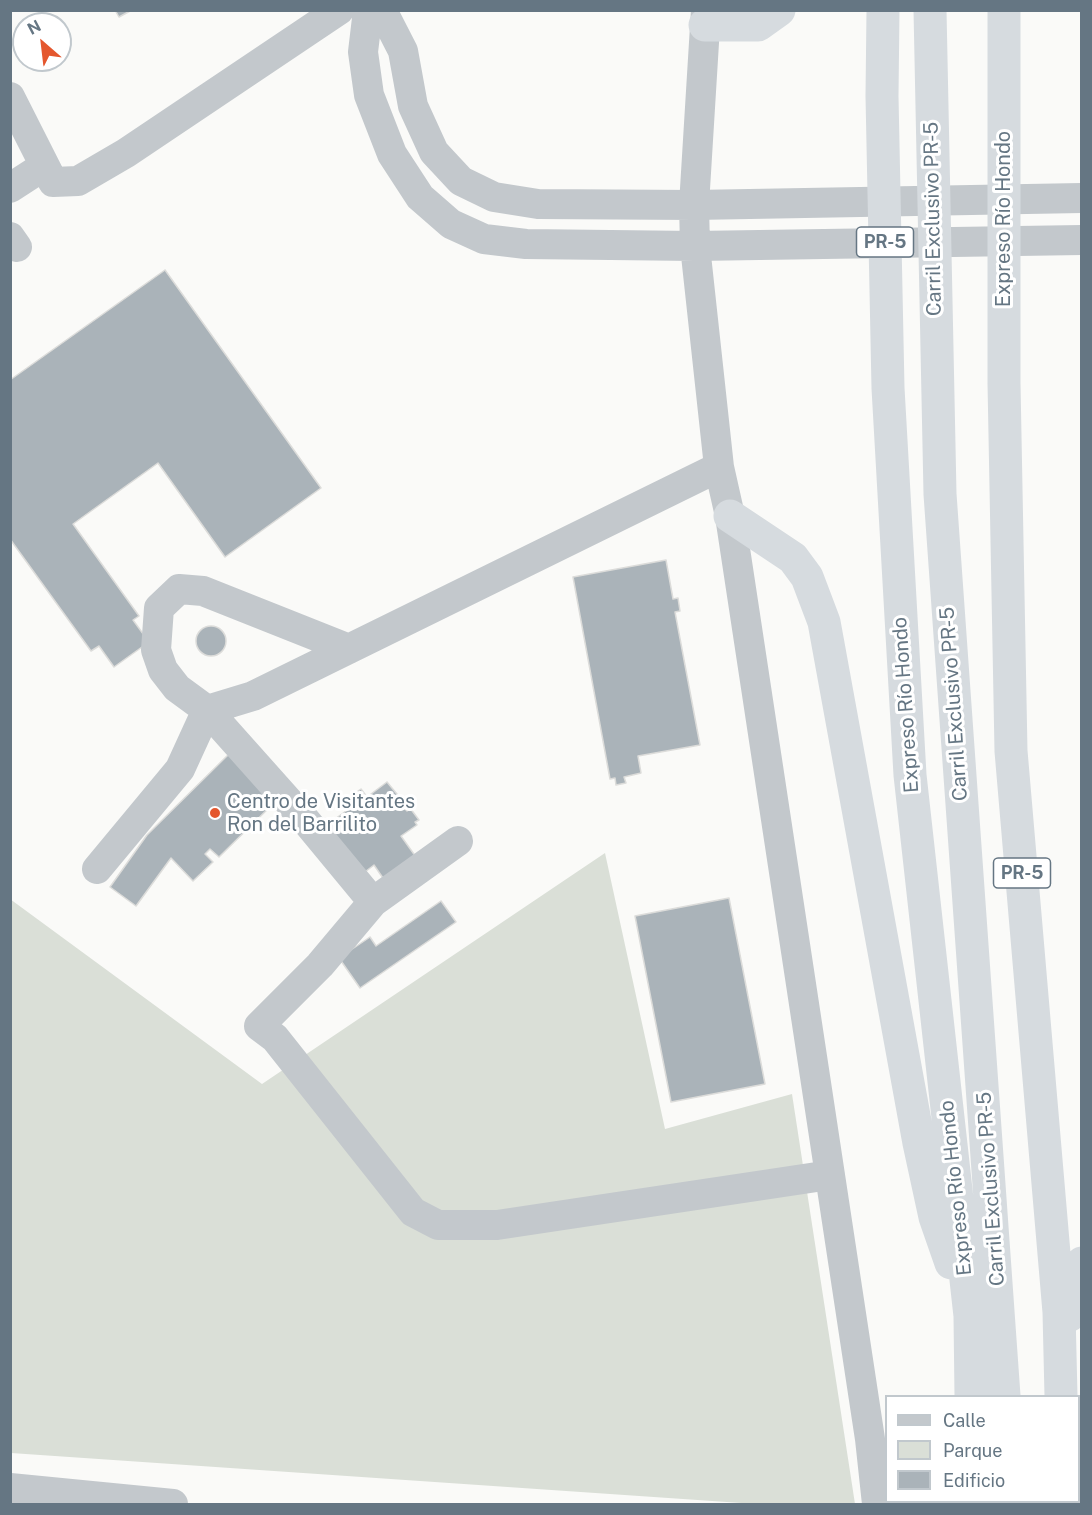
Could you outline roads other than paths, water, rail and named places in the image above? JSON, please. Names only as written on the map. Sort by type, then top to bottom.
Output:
[{"type":"highway","points":[[706,18],[758,25],[779,10]]},
{"type":"highway","name":"Expreso Río Hondo","points":[[883,10],[882,96],[888,388],[910,775],[970,1316],[971,1395]]},
{"type":"highway","name":"Carril Exclusivo PR-5","points":[[930,10],[935,358],[940,494],[1004,1395]]},
{"type":"highway","name":"Expreso Río Hondo","points":[[1004,10],[1004,383],[1011,752],[1059,1312],[1061,1395]]},
{"type":"highway","points":[[730,516],[793,558],[807,577],[824,622],[928,1186],[935,1217],[970,1316]]},
{"type":"highway","points":[[1060,1361],[1082,1263]]},
{"type":"street","points":[[368,10],[363,52],[369,95],[392,154],[420,197],[451,224],[484,239],[569,244],[694,246],[1082,240]]},
{"type":"street","points":[[382,10],[402,51],[413,106],[434,152],[461,181],[494,197],[538,204],[694,205],[1082,198]]},
{"type":"street","points":[[10,97],[53,182],[78,181],[126,153],[325,15]]},
{"type":"street","points":[[706,18],[694,205],[694,246],[719,467],[730,516],[870,1439],[877,1504]]},
{"type":"street","points":[[10,188],[44,166]]},
{"type":"street","points":[[484,239],[494,197]]},
{"type":"street","points":[[567,204],[569,244]]},
{"type":"street","points":[[97,869],[180,769],[207,710],[253,696],[719,467]]},
{"type":"street","points":[[349,649],[203,591],[179,589],[159,608],[156,650],[163,670],[177,688],[207,710],[306,821],[373,902]]},
{"type":"street","points":[[458,841],[373,902],[320,965],[259,1026],[276,1038],[413,1212],[438,1226],[497,1226],[830,1175]]},
{"type":"street","points":[[10,1488],[173,1504]]},
{"type":"place","name":"Centro de Visitantes Ron del Barrilito","points":[[215,813]]}]
